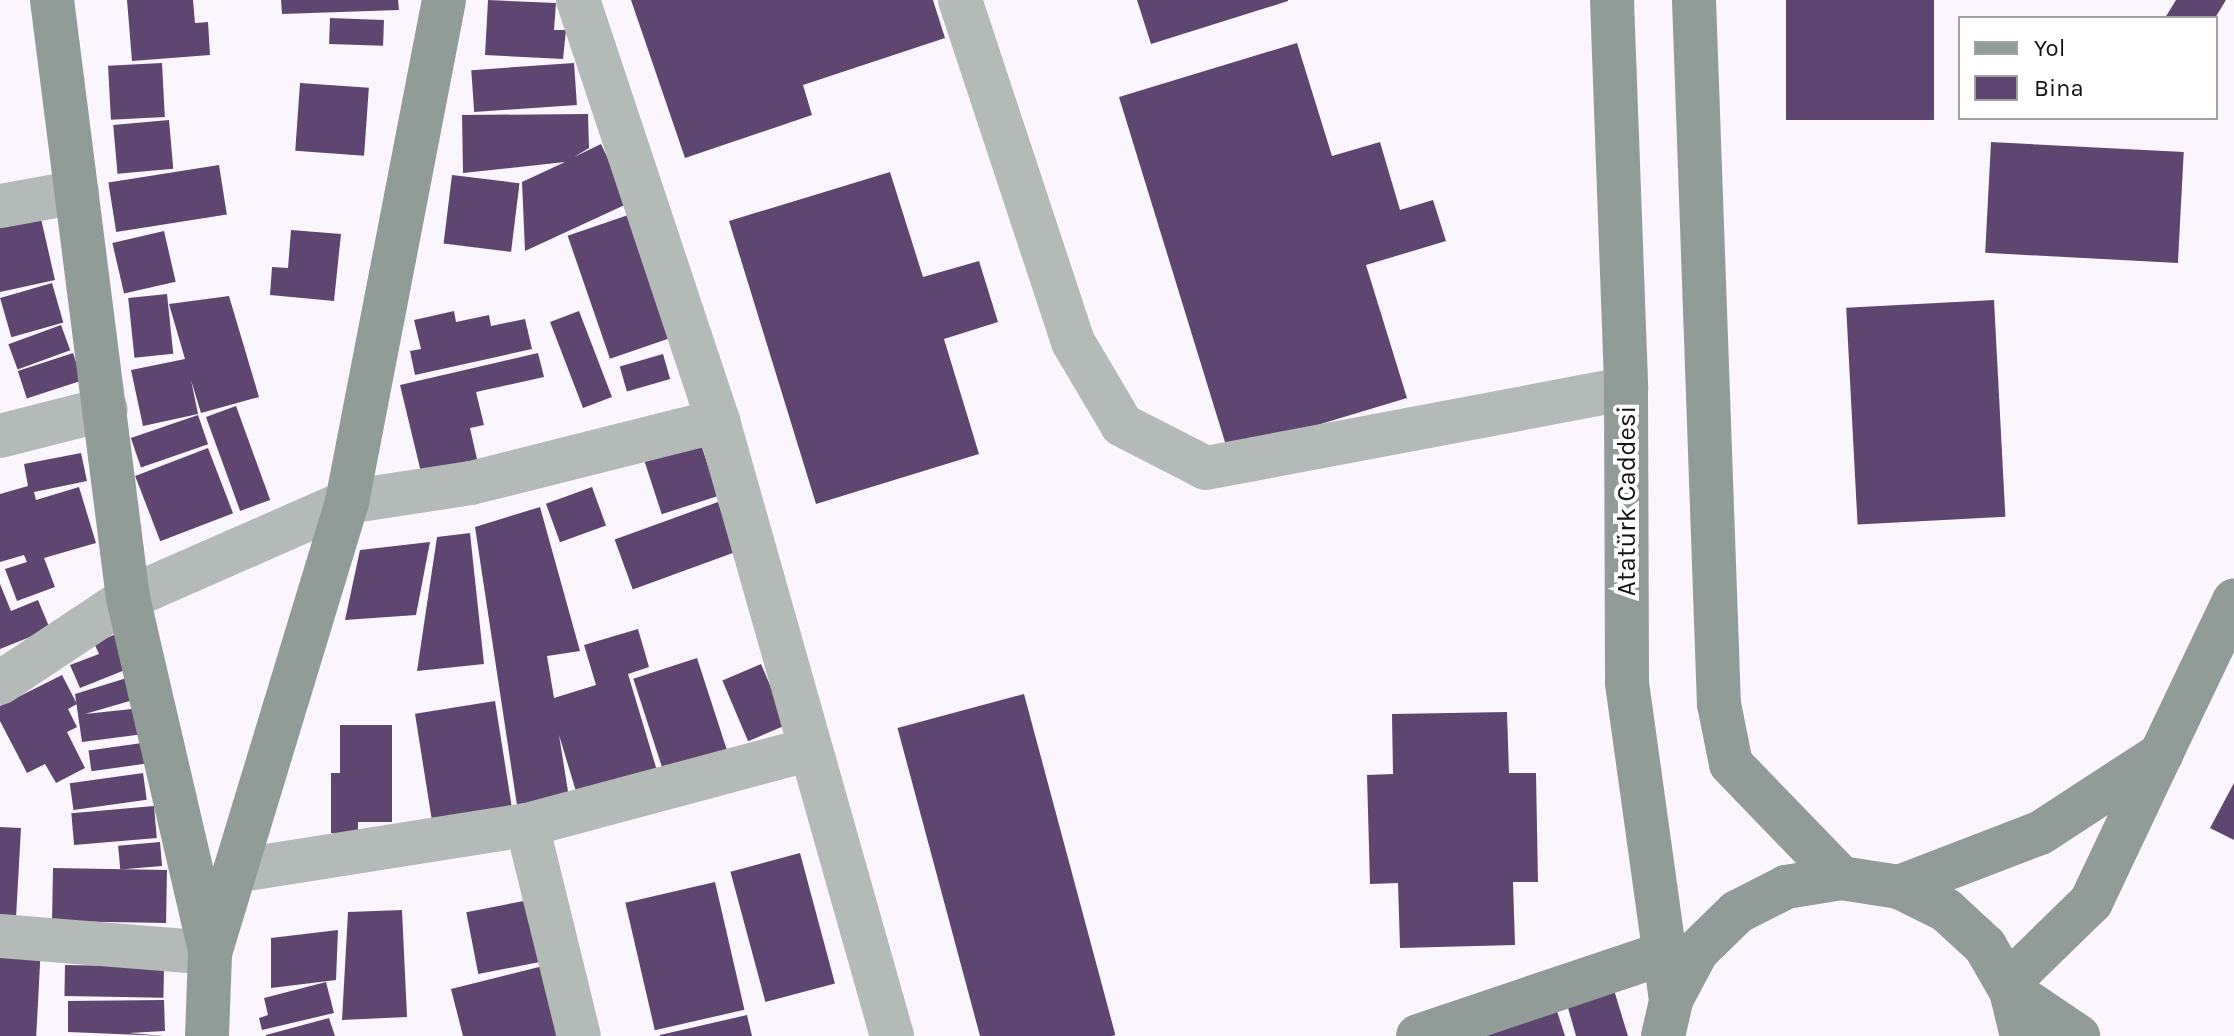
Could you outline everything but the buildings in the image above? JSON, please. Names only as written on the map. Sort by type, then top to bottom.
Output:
[{"type":"street","points":[[52,0],[128,598],[210,953]]},
{"type":"street","points":[[207,1036],[210,953],[347,502],[444,0]]},
{"type":"street","points":[[578,0],[718,421],[806,750],[892,1036]]},
{"type":"street","points":[[960,0],[1073,342],[1122,425],[1206,468],[1626,389]]},
{"type":"street","name":"Atatürk Caddesi","points":[[1612,0],[1626,389],[1627,683],[1665,953],[1667,1018]]},
{"type":"street","points":[[1694,0],[1719,704],[1731,764],[1841,878]]},
{"type":"street","points":[[0,206],[77,192]]},
{"type":"street","points":[[0,436],[106,409]]},
{"type":"street","points":[[0,683],[128,598],[347,502],[471,483],[718,421]]},
{"type":"street","points":[[2009,988],[2091,902],[2234,601]]},
{"type":"street","points":[[235,871],[527,825],[806,750]]},
{"type":"street","name":"Atatürk Caddesi","points":[[1899,887],[2040,833],[2161,754]]},
{"type":"street","points":[[527,825],[579,1036]]},
{"type":"street","name":"Atatürk Caddesi","points":[[1667,1018],[1697,951],[1737,912],[1786,887],[1841,878],[1899,887],[1946,910],[1985,946],[2009,988],[2022,1036]]},
{"type":"street","points":[[0,936],[210,953]]},
{"type":"street","points":[[1418,1036],[1665,953]]},
{"type":"street","name":"Atatürk Caddesi","points":[[2009,988],[2078,1036]]}]
